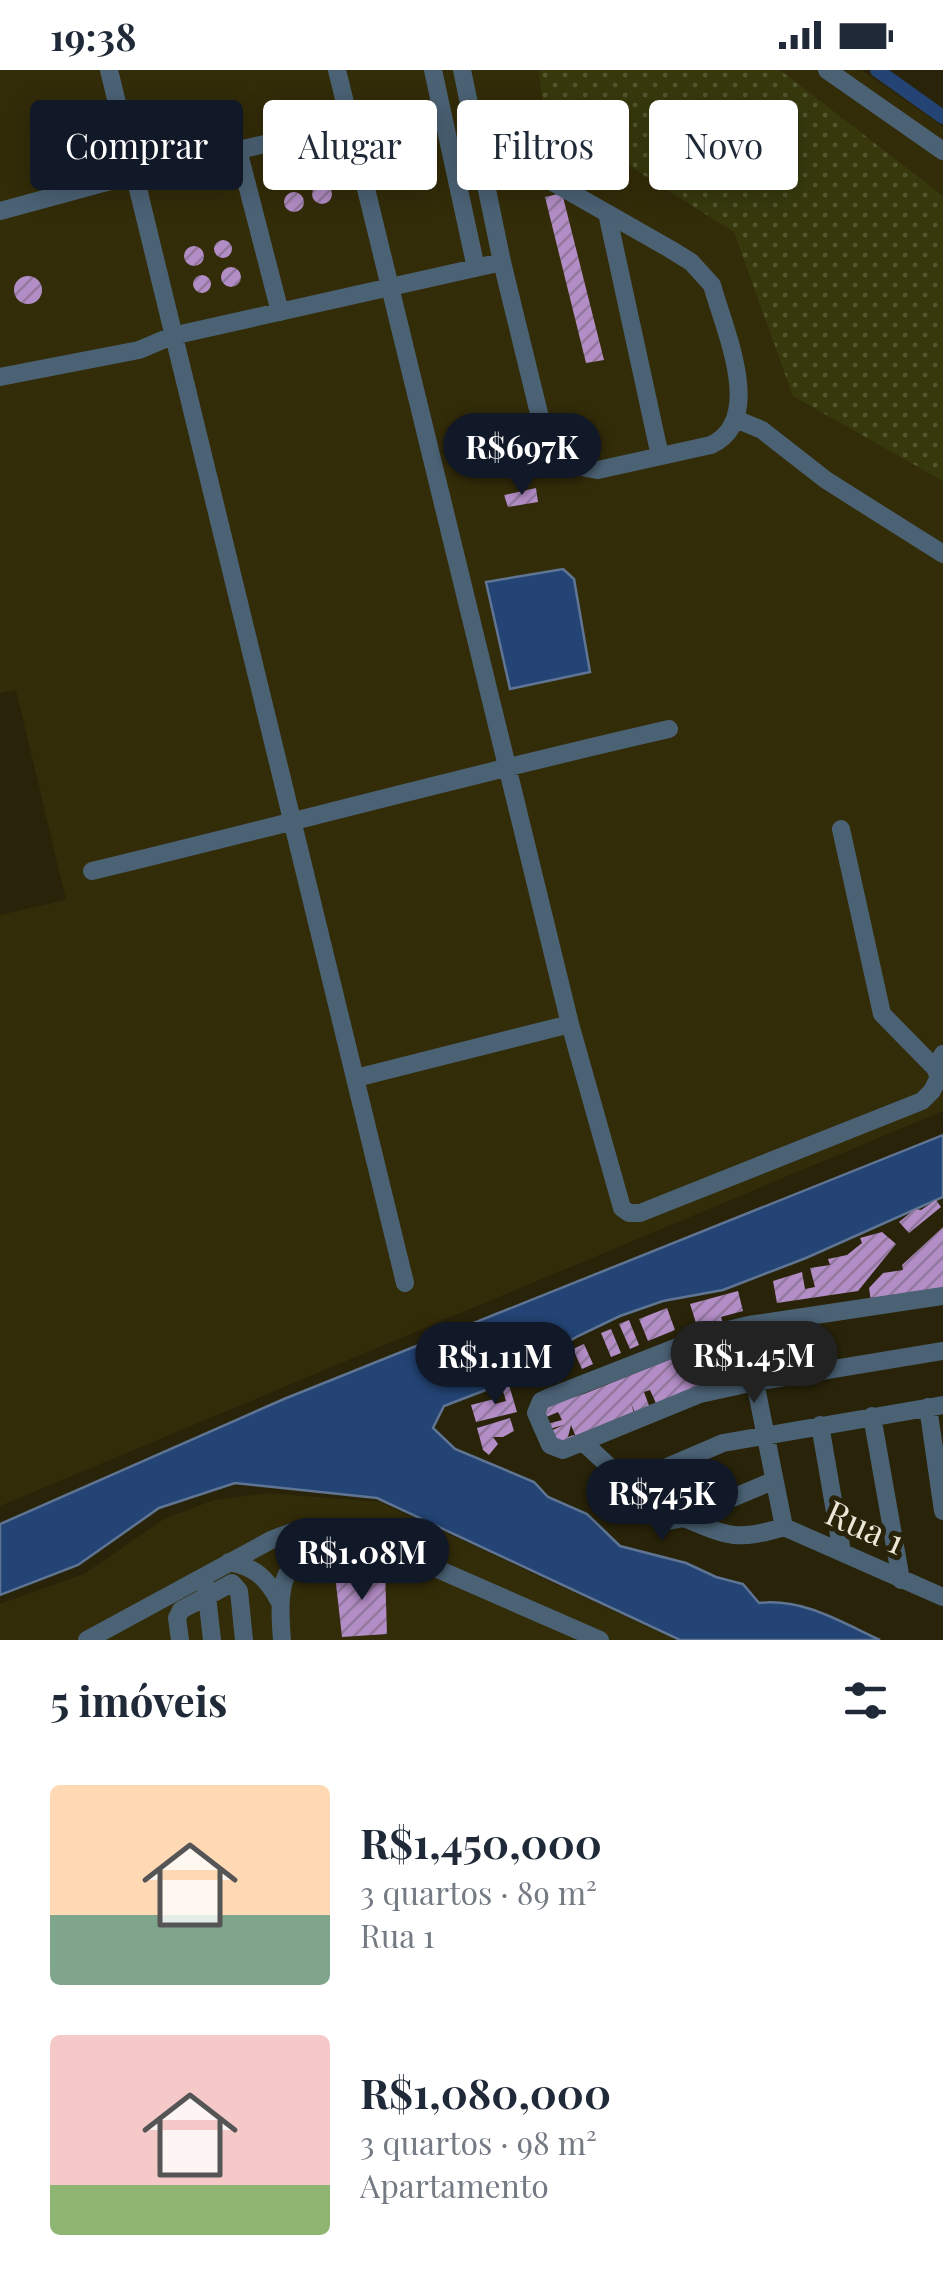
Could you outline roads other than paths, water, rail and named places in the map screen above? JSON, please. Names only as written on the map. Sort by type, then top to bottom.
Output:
[{"type":"street","points":[[108,70],[116,100]]},
{"type":"street","points":[[337,70],[344,100]]},
{"type":"street","points":[[433,70],[476,268]]},
{"type":"street","points":[[462,70],[469,100]]},
{"type":"street","points":[[827,70],[943,151]]},
{"type":"street","points":[[243,169],[280,312]]},
{"type":"street","points":[[0,211],[77,190]]},
{"type":"street","points":[[140,190],[405,1283]]},
{"type":"street","points":[[367,190],[570,1024],[617,1197],[629,1213],[640,1213],[922,1101],[932,1091],[939,1077],[939,1061],[882,1014],[841,830]]},
{"type":"street","points":[[487,190],[546,442],[554,455],[580,468],[598,470],[724,439],[738,420],[740,398],[712,286],[691,262],[567,190]]},
{"type":"street","points":[[607,213],[660,456]]},
{"type":"street","points":[[0,378],[139,350],[172,336],[502,262]]},
{"type":"street","points":[[738,420],[762,430],[826,480],[943,554]]},
{"type":"street","points":[[92,871],[668,729]]},
{"type":"street","points":[[356,1078],[570,1024]]},
{"type":"street","points":[[943,1296],[711,1334],[541,1402],[536,1413],[550,1445],[563,1450],[700,1394],[943,1351]]},
{"type":"street","name":"Rua 1","points":[[749,1325],[755,1382],[784,1527],[943,1597]]},
{"type":"street","points":[[625,1484],[723,1443],[935,1406],[943,1511]]},
{"type":"street","points":[[872,1416],[901,1580]]},
{"type":"street","points":[[820,1425],[842,1552]]},
{"type":"street","points":[[584,1443],[664,1520],[684,1518],[773,1482]]},
{"type":"street","points":[[684,1518],[748,1538],[784,1527]]},
{"type":"street","points":[[87,1640],[229,1562],[296,1529],[318,1525],[355,1532],[600,1640]]},
{"type":"street","points":[[282,1640],[279,1601],[282,1582],[294,1561],[355,1532]]},
{"type":"street","points":[[229,1562],[264,1577],[279,1601]]},
{"type":"street","points":[[205,1576],[212,1640]]},
{"type":"street","points":[[180,1640],[178,1613],[232,1583],[236,1585],[244,1640]]},
{"type":"water","points":[[563,569],[574,579],[590,672],[510,689],[486,582]]},
{"type":"water","points":[[943,1135],[943,1197],[723,1290],[663,1301],[620,1316],[578,1336],[491,1388],[444,1406],[433,1428],[455,1449],[534,1482],[548,1497],[587,1514],[620,1546],[686,1563],[743,1584],[759,1603],[806,1608],[880,1640],[680,1640],[377,1498],[235,1483],[159,1508],[78,1565],[0,1595],[0,1524],[284,1399]]},
{"type":"waterway","points":[[877,70],[943,117]]}]
